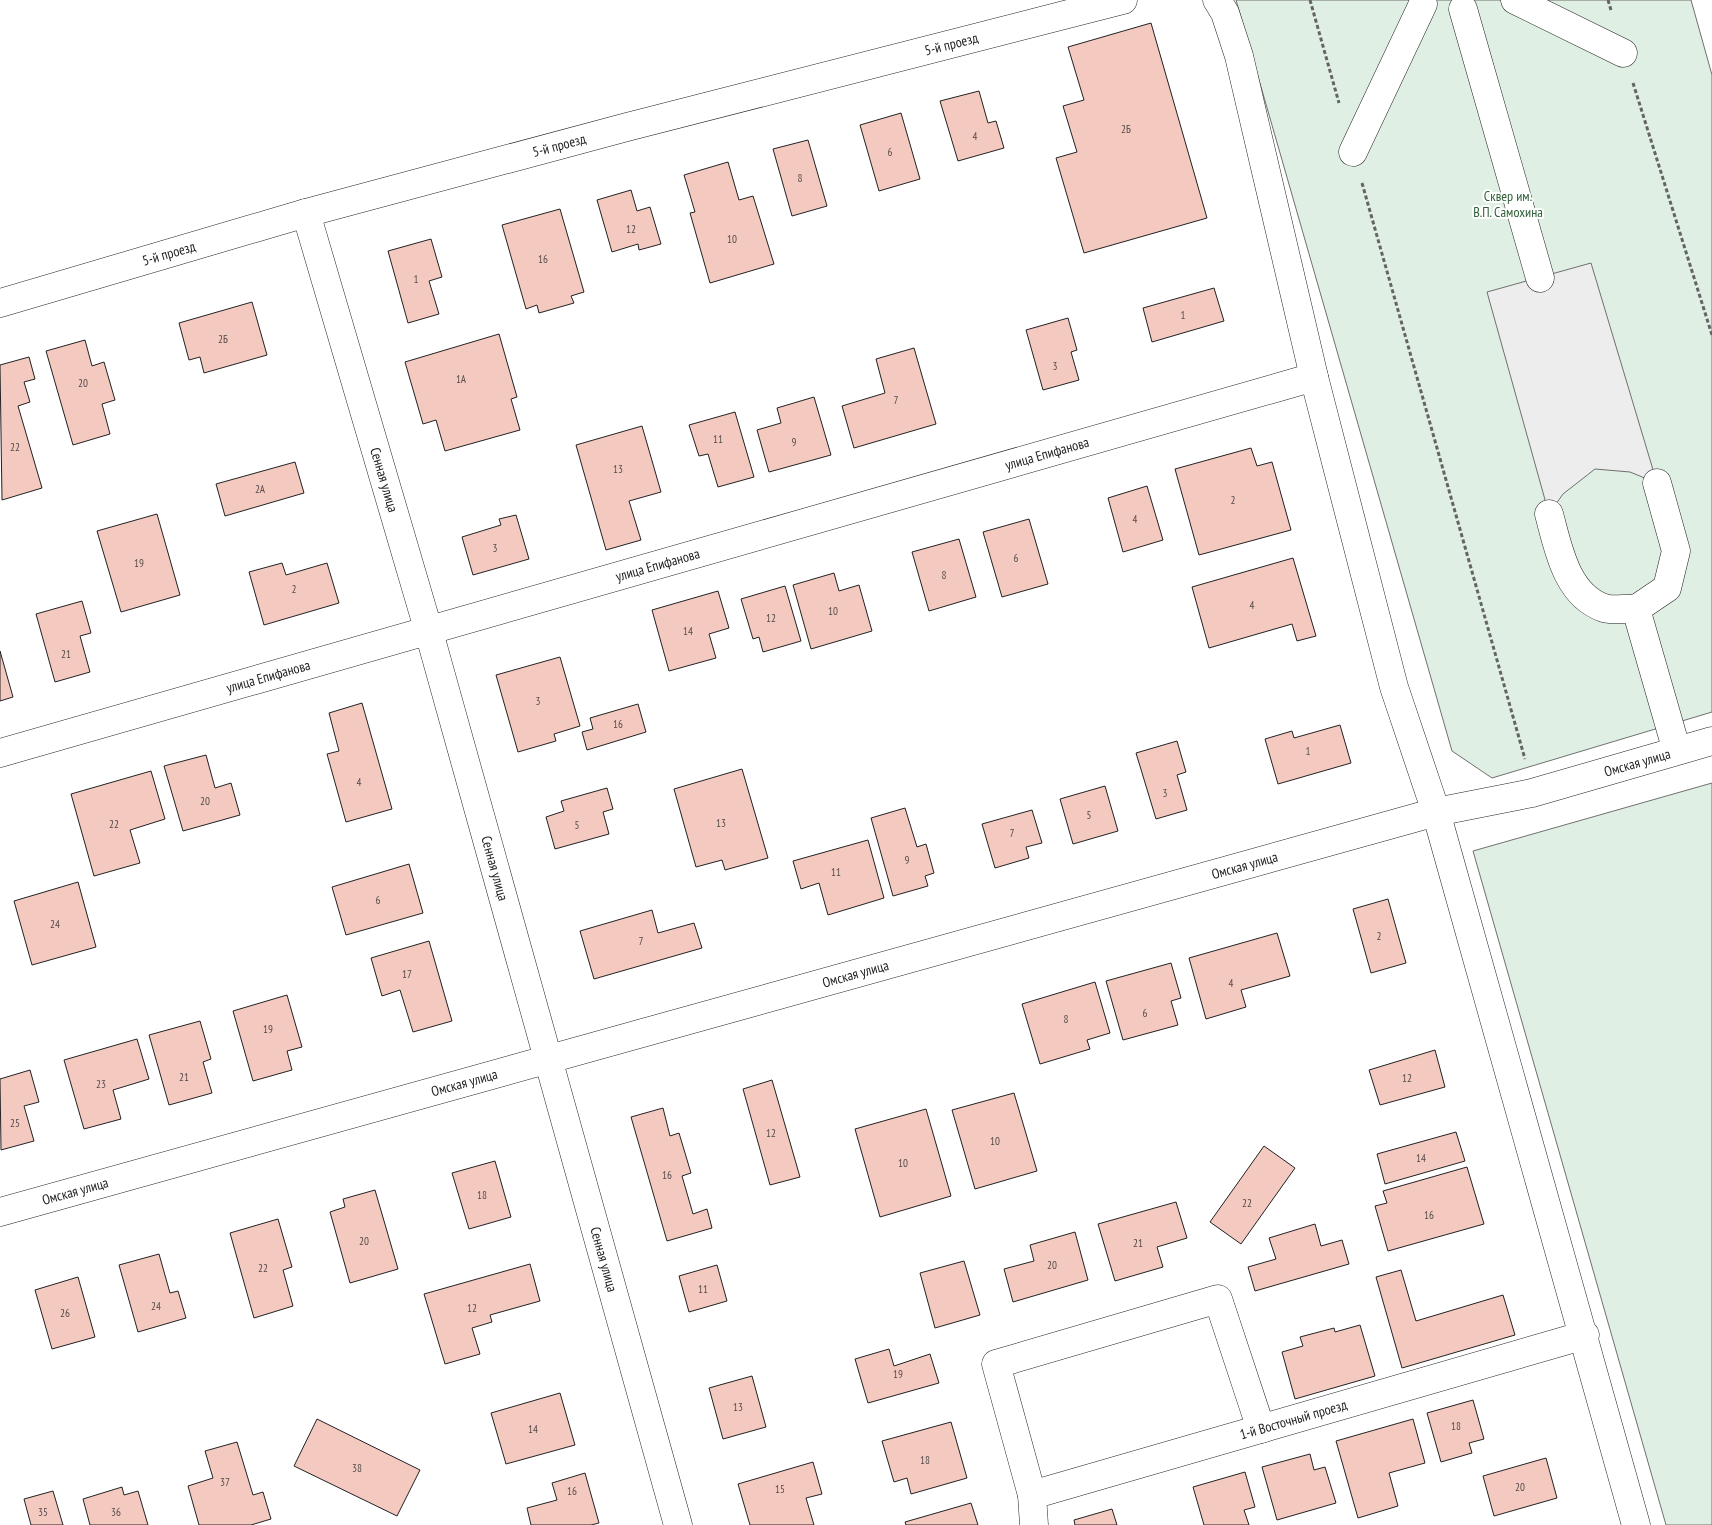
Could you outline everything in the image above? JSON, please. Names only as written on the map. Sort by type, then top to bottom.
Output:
[{"type":"street","name":"5-й проезд","points":[[0,303],[306,214],[627,127],[1123,0]]},
{"type":"street","points":[[1217,0],[1225,13],[1239,56],[1314,377],[1394,687],[1436,812],[1636,1525]]},
{"type":"street","points":[[1516,0],[1624,53]]},
{"type":"street","points":[[1353,152],[1422,2],[1447,12],[1471,5],[1540,278]]},
{"type":"street","name":"Сенная улица","points":[[306,214],[429,632],[547,1061],[678,1525]]},
{"type":"street","name":"улица Епифанова","points":[[0,753],[429,632],[1314,377]]},
{"type":"street","points":[[1549,514],[1562,564],[1583,594],[1605,608],[1636,609],[1667,588],[1676,551],[1657,483]]},
{"type":"street","points":[[1636,609],[1674,741]]},
{"type":"street","name":"Омская улица","points":[[0,1212],[1436,812],[1532,793],[1712,741]]},
{"type":"street","points":[[1034,1525],[1032,1495],[996,1364],[1218,1299],[1261,1429]]},
{"type":"street","name":"1-й Восточный проезд","points":[[1032,1495],[1584,1336]]},
{"type":"path","points":[[1310,0],[1405,329],[1524,759],[1532,760]]},
{"type":"path","points":[[1608,0],[1712,335]]},
{"type":"green space","name":"Сквер им. В.П. Самохина","points":[[1236,0],[1691,0],[1712,75],[1712,712],[1492,778],[1452,751]]},
{"type":"green space","points":[[1712,783],[1712,1525],[1666,1525],[1473,851]]},
{"type":"shaded area","points":[[1591,263],[1657,483],[1630,472],[1595,469],[1563,494],[1549,514],[1487,292]]},
{"type":"building","points":[[1151,23],[1207,218],[1084,253],[1056,158],[1077,152],[1063,106],[1084,100],[1068,47]]},
{"type":"building","points":[[979,91],[988,123],[996,121],[1004,148],[958,161],[940,101]]},
{"type":"building","points":[[901,113],[920,179],[879,191],[860,125]]},
{"type":"building","points":[[808,140],[827,206],[792,216],[773,149]]},
{"type":"building","points":[[728,162],[739,200],[753,196],[774,264],[710,283],[690,213],[695,212],[684,175]]},
{"type":"building","points":[[631,190],[637,211],[650,207],[661,244],[639,250],[638,244],[612,252],[597,200]]},
{"type":"building","points":[[560,209],[584,292],[571,296],[574,303],[539,313],[537,305],[526,309],[502,225]]},
{"type":"building","points":[[431,239],[442,277],[429,281],[439,314],[408,323],[388,251]]},
{"type":"building","points":[[1214,288],[1224,321],[1152,342],[1143,308]]},
{"type":"building","points":[[252,302],[267,355],[204,373],[200,357],[189,360],[179,323]]},
{"type":"building","points":[[1068,318],[1077,350],[1071,352],[1079,380],[1043,390],[1026,330]]},
{"type":"building","points":[[499,334],[517,397],[511,399],[520,430],[445,451],[436,420],[423,424],[405,362]]},
{"type":"building","points":[[85,340],[92,366],[104,362],[115,400],[102,404],[110,434],[73,445],[46,351]]},
{"type":"building","points":[[914,348],[936,424],[854,448],[842,406],[885,393],[876,359]]},
{"type":"building","points":[[29,357],[35,379],[24,382],[30,402],[18,406],[42,488],[2,500],[0,365]]},
{"type":"building","points":[[814,397],[831,455],[769,472],[757,430],[781,423],[777,408]]},
{"type":"building","points":[[735,412],[754,477],[718,487],[708,454],[699,456],[689,425]]},
{"type":"building","points":[[642,426],[661,492],[629,501],[641,540],[606,550],[576,445]]},
{"type":"building","points":[[1251,448],[1257,466],[1272,462],[1291,530],[1199,555],[1175,469]]},
{"type":"building","points":[[295,462],[304,493],[225,516],[216,484]]},
{"type":"building","points":[[1147,486],[1163,540],[1123,552],[1108,498]]},
{"type":"building","points":[[157,514],[180,595],[121,612],[97,531]]},
{"type":"building","points":[[516,515],[529,559],[473,575],[462,537],[501,525],[499,519]]},
{"type":"building","points":[[1029,519],[1048,584],[1002,597],[983,532]]},
{"type":"building","points":[[959,539],[976,597],[929,611],[912,552]]},
{"type":"building","points":[[1293,558],[1316,636],[1297,641],[1292,624],[1209,648],[1192,587]]},
{"type":"building","points":[[282,563],[286,575],[327,563],[339,603],[264,625],[249,572]]},
{"type":"building","points":[[834,573],[839,591],[859,585],[872,631],[811,649],[793,585]]},
{"type":"building","points":[[785,586],[801,641],[763,652],[759,637],[753,639],[741,599]]},
{"type":"building","points":[[718,591],[729,628],[709,634],[716,658],[669,671],[652,610]]},
{"type":"building","points":[[82,601],[91,633],[80,636],[90,672],[55,682],[36,614]]},
{"type":"building","points":[[0,651],[13,697],[0,701]]},
{"type":"building","points":[[560,657],[580,726],[554,734],[556,741],[518,752],[496,675]]},
{"type":"building","points":[[362,703],[392,809],[346,822],[327,754],[339,751],[329,713]]},
{"type":"building","points":[[638,704],[646,732],[587,750],[582,732],[593,729],[590,718]]},
{"type":"building","points":[[1340,725],[1351,763],[1278,784],[1265,739],[1292,731],[1294,738]]},
{"type":"building","points":[[1177,741],[1186,772],[1177,775],[1187,810],[1156,819],[1136,753]]},
{"type":"building","points":[[206,755],[215,788],[231,783],[240,815],[183,831],[164,766]]},
{"type":"building","points":[[742,769],[768,858],[725,870],[722,860],[696,867],[674,789]]},
{"type":"building","points":[[151,771],[165,819],[130,830],[140,863],[94,876],[71,794]]},
{"type":"building","points":[[1105,786],[1118,831],[1073,844],[1060,799]]},
{"type":"building","points":[[607,788],[613,809],[603,812],[609,834],[555,849],[546,817],[564,811],[561,801]]},
{"type":"building","points":[[905,808],[917,847],[926,844],[934,873],[925,876],[928,886],[893,896],[871,818]]},
{"type":"building","points":[[1032,810],[1042,843],[1026,847],[1029,858],[995,868],[982,824]]},
{"type":"building","points":[[868,840],[884,898],[828,915],[819,883],[801,889],[793,861]]},
{"type":"building","points":[[409,864],[423,913],[346,935],[332,887]]},
{"type":"building","points":[[78,882],[96,947],[32,965],[14,901]]},
{"type":"building","points":[[1388,899],[1406,963],[1371,973],[1353,909]]},
{"type":"building","points":[[652,910],[658,933],[694,923],[702,948],[594,979],[580,931]]},
{"type":"building","points":[[1277,933],[1290,976],[1241,990],[1246,1007],[1206,1019],[1189,958]]},
{"type":"building","points":[[429,941],[452,1021],[413,1032],[400,990],[382,996],[371,958]]},
{"type":"building","points":[[1171,963],[1181,998],[1171,1001],[1178,1025],[1123,1040],[1106,981]]},
{"type":"building","points":[[1095,982],[1110,1033],[1087,1040],[1090,1049],[1040,1064],[1022,1004]]},
{"type":"building","points":[[287,995],[302,1047],[287,1051],[292,1070],[253,1081],[233,1011]]},
{"type":"building","points":[[200,1021],[211,1059],[203,1062],[212,1093],[169,1105],[149,1035]]},
{"type":"building","points":[[137,1039],[149,1079],[113,1090],[121,1119],[84,1129],[64,1060]]},
{"type":"building","points":[[1435,1050],[1445,1087],[1380,1105],[1369,1070]]},
{"type":"building","points":[[30,1070],[39,1102],[24,1106],[34,1141],[1,1150],[0,1079]]},
{"type":"building","points":[[772,1080],[800,1177],[770,1185],[743,1089]]},
{"type":"building","points":[[1014,1093],[1037,1171],[975,1189],[952,1110]]},
{"type":"building","points":[[663,1108],[670,1136],[679,1133],[691,1173],[682,1176],[693,1214],[707,1209],[712,1228],[667,1241],[631,1117]]},
{"type":"building","points":[[926,1109],[951,1196],[880,1217],[855,1129]]},
{"type":"building","points":[[1456,1132],[1465,1161],[1385,1184],[1377,1154]]},
{"type":"building","points":[[1264,1146],[1295,1168],[1241,1244],[1210,1222]]},
{"type":"building","points":[[495,1161],[511,1217],[469,1229],[452,1173]]},
{"type":"building","points":[[1467,1167],[1484,1224],[1388,1251],[1375,1206],[1387,1203],[1383,1191]]},
{"type":"building","points":[[375,1190],[398,1269],[350,1283],[330,1212],[345,1207],[343,1199]]},
{"type":"building","points":[[1176,1202],[1187,1238],[1157,1247],[1163,1267],[1115,1281],[1098,1224]]},
{"type":"building","points":[[278,1219],[292,1267],[283,1270],[293,1306],[254,1318],[230,1233]]},
{"type":"building","points":[[1315,1224],[1321,1246],[1342,1240],[1349,1264],[1255,1291],[1248,1267],[1276,1259],[1269,1238]]},
{"type":"building","points":[[1075,1232],[1088,1280],[1013,1302],[1004,1269],[1034,1261],[1030,1245]]},
{"type":"building","points":[[159,1254],[170,1293],[178,1291],[186,1318],[138,1332],[119,1265]]},
{"type":"building","points":[[964,1261],[980,1315],[935,1328],[920,1273]]},
{"type":"building","points":[[530,1264],[540,1301],[490,1315],[492,1322],[472,1328],[480,1354],[445,1364],[424,1294]]},
{"type":"building","points":[[717,1265],[727,1301],[689,1312],[679,1276]]},
{"type":"building","points":[[1401,1270],[1416,1321],[1503,1295],[1515,1335],[1402,1368],[1376,1277]]},
{"type":"building","points":[[78,1277],[95,1337],[52,1349],[35,1290]]},
{"type":"building","points":[[1360,1325],[1375,1376],[1295,1399],[1282,1352],[1303,1346],[1300,1337],[1334,1328],[1335,1332]]},
{"type":"building","points":[[889,1349],[894,1366],[930,1354],[939,1383],[868,1403],[855,1359]]},
{"type":"building","points":[[752,1376],[766,1427],[723,1439],[709,1388]]},
{"type":"building","points":[[560,1393],[575,1445],[506,1464],[491,1413]]},
{"type":"building","points":[[1473,1400],[1484,1439],[1469,1443],[1472,1453],[1441,1462],[1427,1413]]},
{"type":"building","points":[[317,1419],[420,1470],[397,1516],[294,1466]]},
{"type":"building","points":[[1413,1419],[1425,1463],[1389,1473],[1398,1506],[1358,1518],[1336,1441]]},
{"type":"building","points":[[951,1422],[967,1478],[911,1494],[907,1478],[894,1482],[882,1441]]},
{"type":"building","points":[[237,1442],[253,1495],[263,1492],[271,1519],[251,1525],[199,1525],[188,1486],[213,1478],[205,1451]]},
{"type":"building","points":[[1310,1454],[1314,1470],[1325,1467],[1336,1503],[1277,1520],[1262,1467]]},
{"type":"building","points":[[1546,1458],[1557,1498],[1494,1516],[1483,1476]]},
{"type":"building","points":[[813,1462],[822,1494],[806,1498],[814,1525],[750,1525],[738,1484]]},
{"type":"building","points":[[1245,1472],[1255,1507],[1244,1510],[1249,1525],[1204,1525],[1193,1487]]},
{"type":"building","points":[[585,1473],[599,1523],[591,1525],[531,1525],[527,1508],[557,1500],[552,1483]]},
{"type":"building","points":[[122,1487],[124,1495],[138,1491],[148,1525],[90,1525],[83,1499]]},
{"type":"building","points":[[53,1491],[63,1525],[31,1525],[24,1499]]},
{"type":"building","points":[[971,1503],[978,1525],[906,1525],[905,1522]]},
{"type":"building","points":[[1112,1509],[1117,1525],[1075,1525],[1074,1520]]}]
